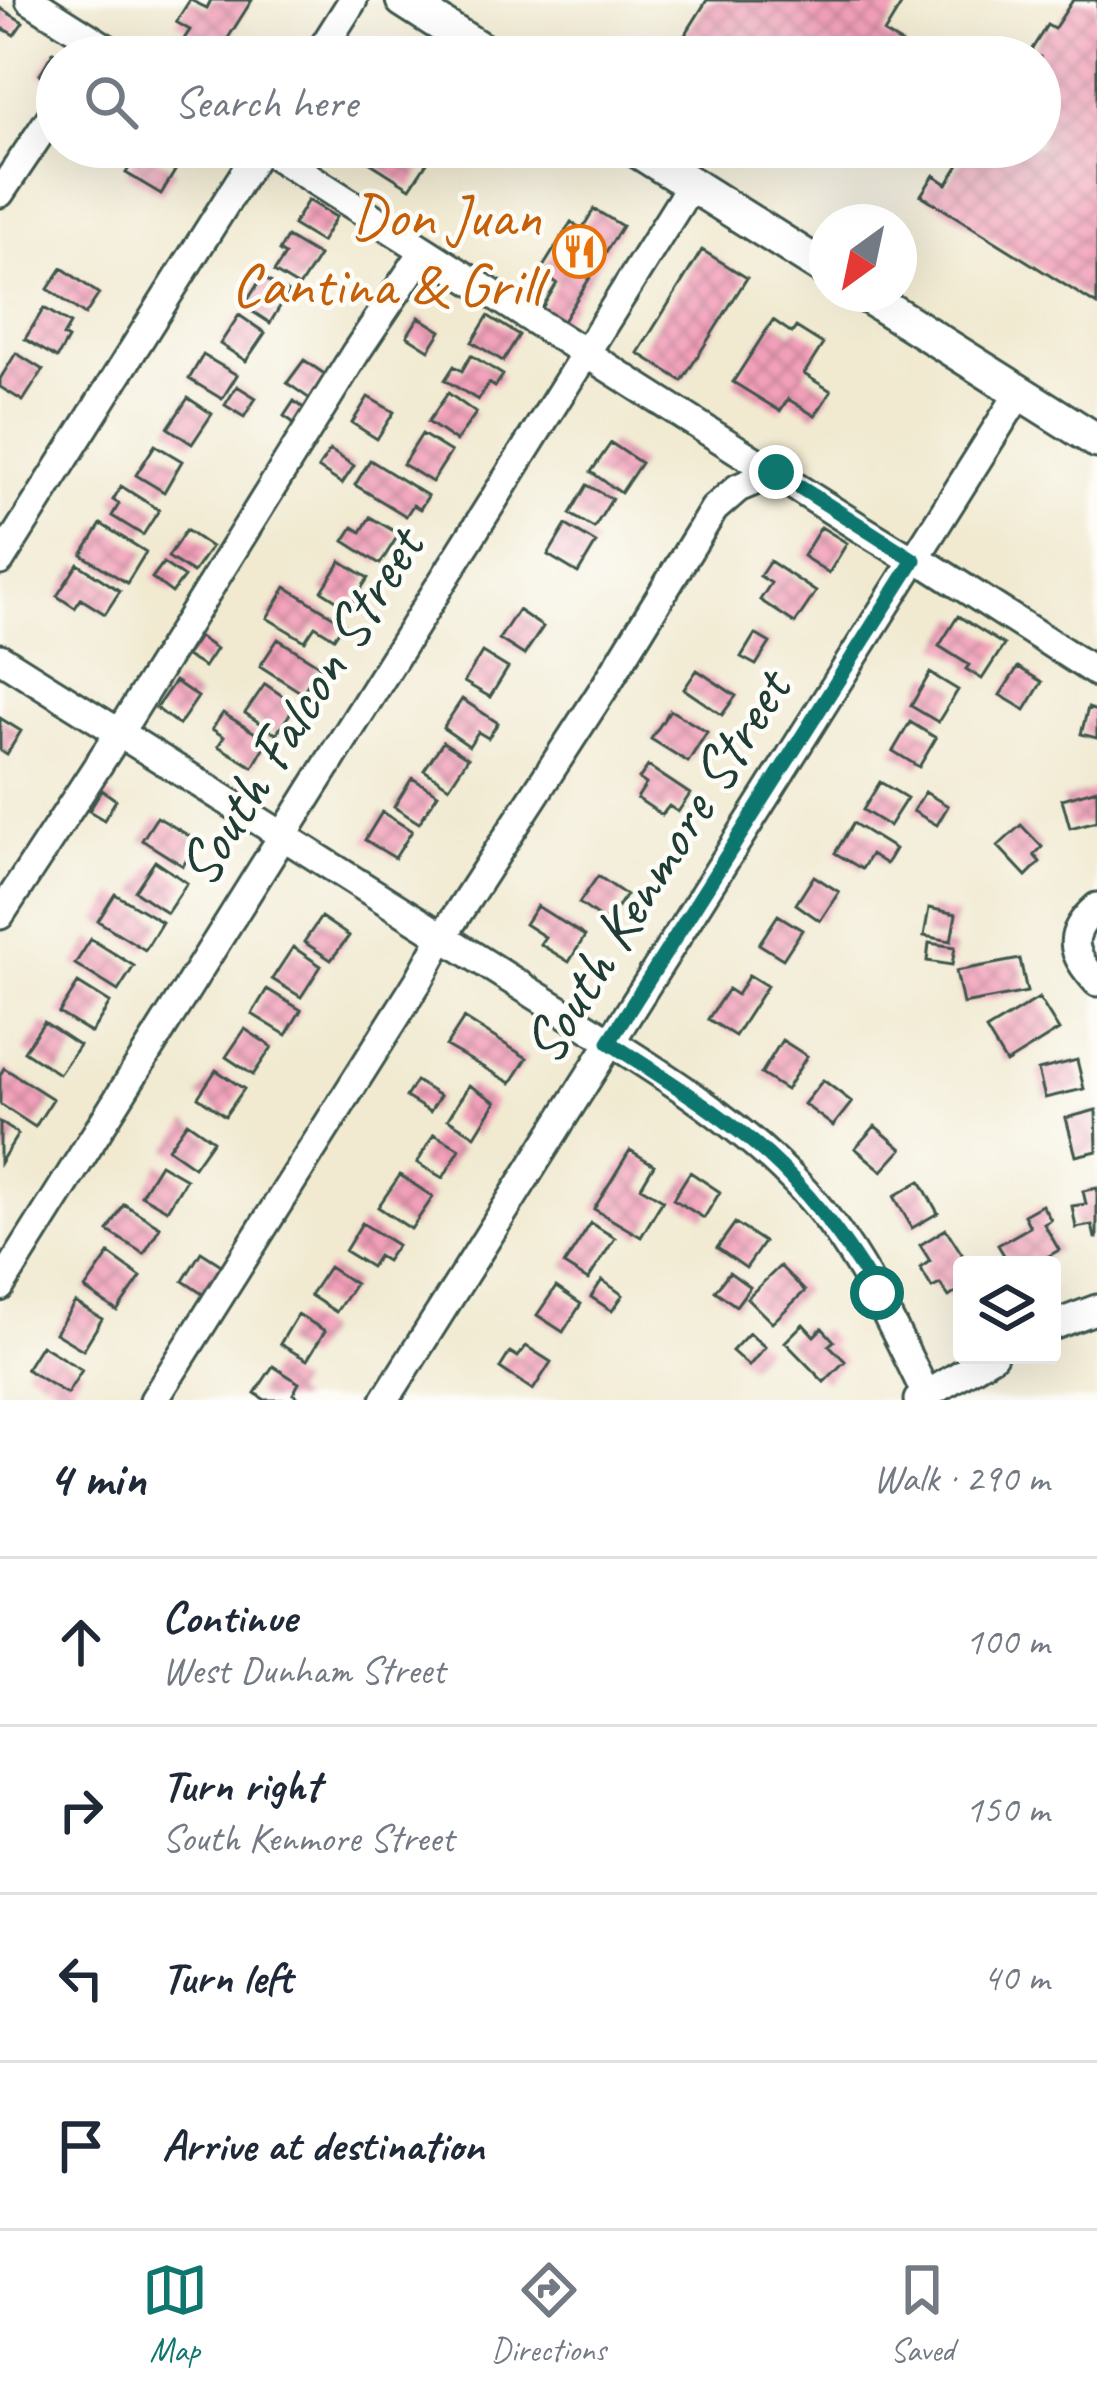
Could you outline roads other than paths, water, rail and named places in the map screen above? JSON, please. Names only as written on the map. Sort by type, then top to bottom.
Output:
[{"type":"main road","points":[[403,0],[459,36]]},
{"type":"main road","points":[[665,168],[809,259]]},
{"type":"main road","points":[[893,312],[1097,441]]},
{"type":"street","points":[[30,0],[80,36]]},
{"type":"street","points":[[330,36],[353,0]]},
{"type":"street","points":[[0,193],[36,139]]},
{"type":"street","points":[[0,561],[248,168]]},
{"type":"street","points":[[294,168],[1097,673]]},
{"type":"street","name":"South Falcon Street","points":[[0,1287],[692,185]]},
{"type":"street","points":[[0,915],[424,250]]},
{"type":"street","name":"South Kenmore Street","points":[[385,1400],[1020,392]]},
{"type":"street","points":[[154,1400],[714,509],[738,488],[776,472]]},
{"type":"street","points":[[0,658],[609,1042],[714,1112],[768,1155],[806,1193],[852,1252],[877,1293],[922,1397],[978,1364]]},
{"type":"street","points":[[1097,907],[1074,944],[1078,961],[1097,982]]},
{"type":"street","points":[[1061,1323],[1097,1309]]},
{"type":"place","name":"Don Juan Cantina & Grill","points":[[580,251]]}]
